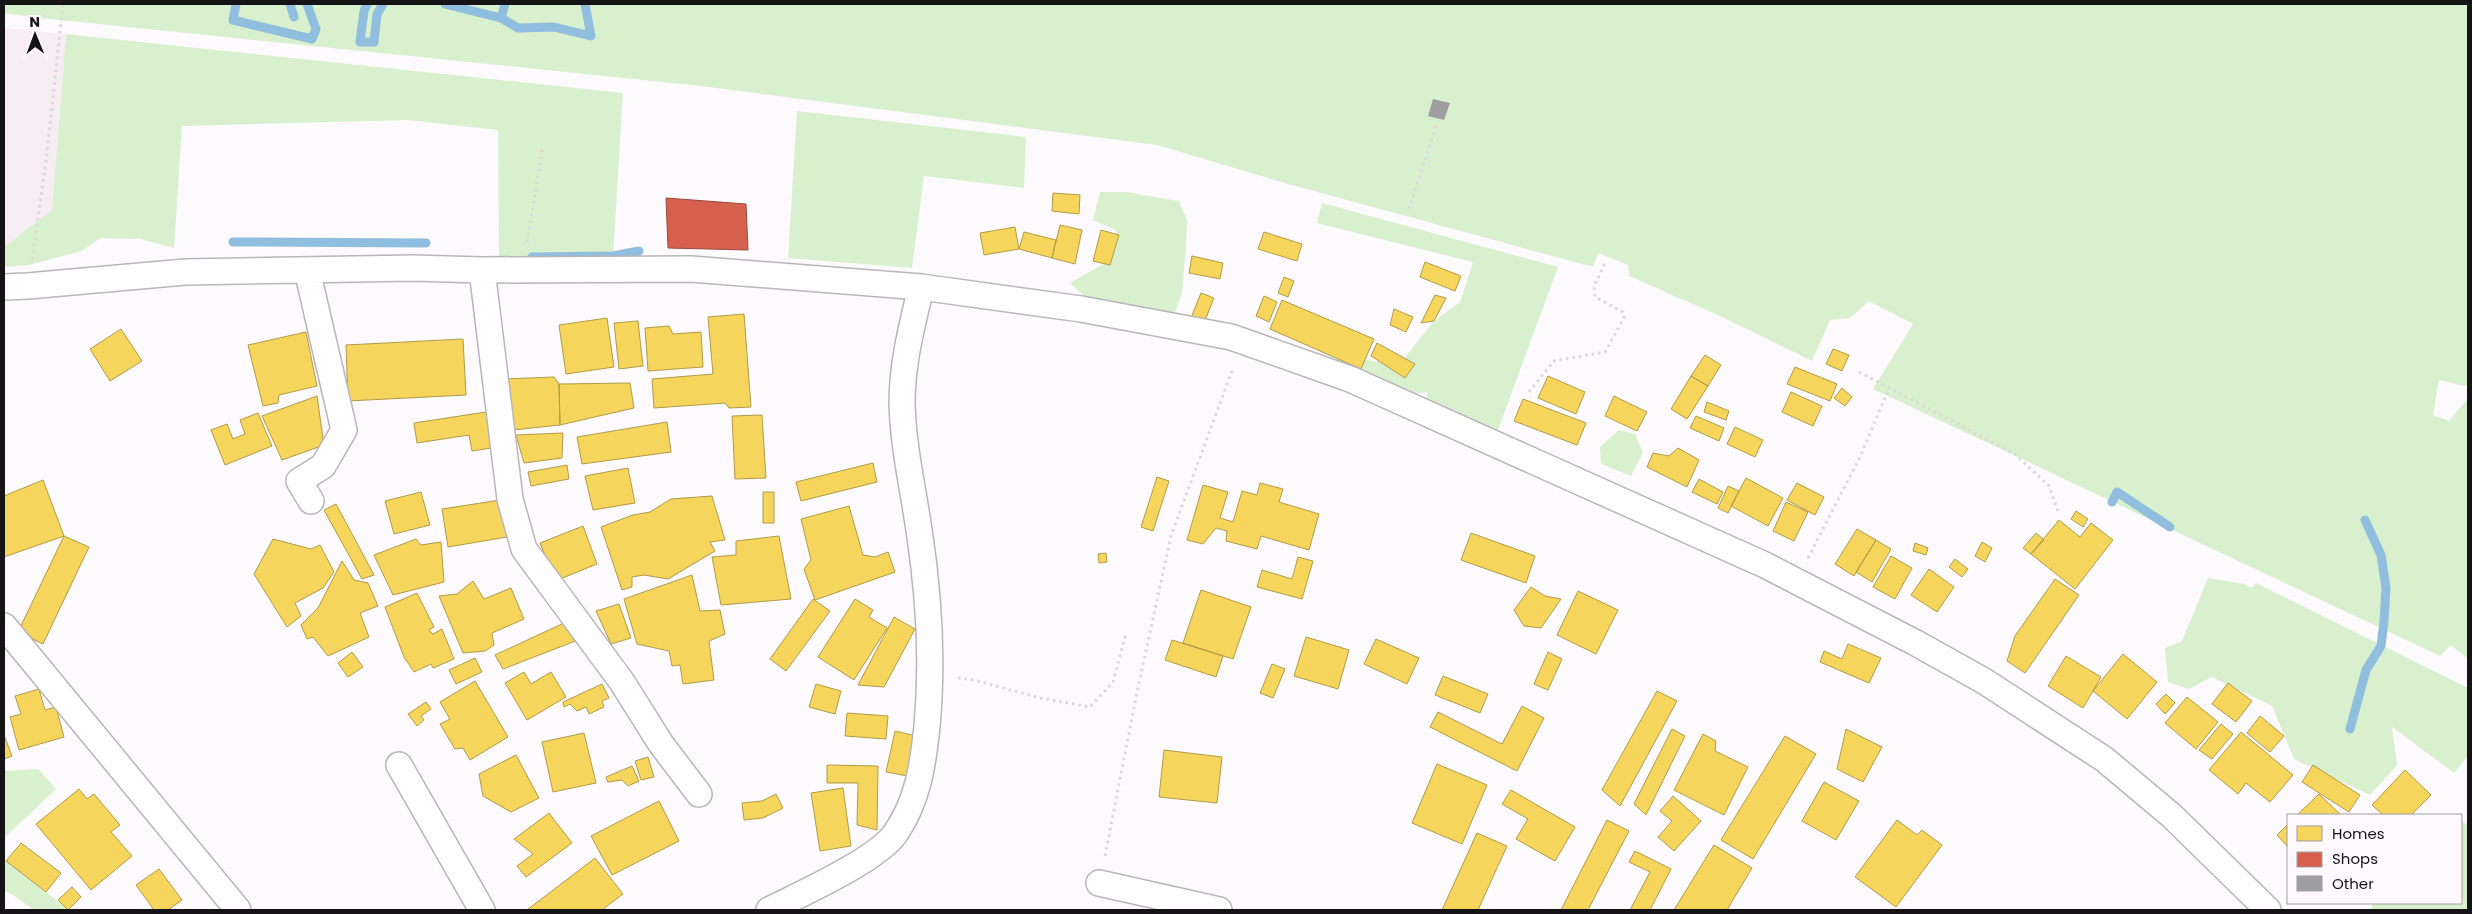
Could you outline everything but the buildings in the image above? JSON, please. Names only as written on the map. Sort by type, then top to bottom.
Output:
[{"type":"street","points":[[16,286],[184,272],[412,268],[482,270],[691,269],[921,287],[1081,309],[1231,337],[1350,379],[1796,581],[1984,681],[2104,759],[2172,816],[2268,910]]},
{"type":"street","points":[[307,270],[344,430],[323,466],[299,481],[311,501]]},
{"type":"street","points":[[482,270],[510,498],[524,549],[622,682],[661,744],[699,794]]},
{"type":"street","points":[[769,910],[871,856],[894,835],[912,802],[922,774],[930,675],[931,632],[920,532],[905,442],[902,402],[905,353],[921,287]]},
{"type":"street","points":[[4,626],[238,910]]},
{"type":"street","points":[[399,765],[482,910]]},
{"type":"street","points":[[1100,883],[1219,910]]},
{"type":"path","points":[[16,286],[46,162],[63,4]]},
{"type":"path","points":[[1409,209],[1436,126]]},
{"type":"path","points":[[522,270],[543,147]]},
{"type":"path","points":[[1528,392],[1554,361],[1605,352],[1624,318],[1623,312],[1595,297],[1594,286],[1606,261]]},
{"type":"path","points":[[1100,883],[1137,692],[1171,536],[1243,342]]},
{"type":"path","points":[[1859,372],[2015,454],[2049,486],[2059,514]]},
{"type":"path","points":[[1796,581],[1860,457],[1889,388]]},
{"type":"path","points":[[930,675],[974,680],[1040,698],[1090,707],[1113,682],[1126,633]]},
{"type":"shaded area","points":[[4,28],[66,34],[52,210],[4,247]]},
{"type":"green space","points":[[4,4],[2468,4],[2468,385],[2464,386],[2439,380],[2433,415],[2449,421],[2468,398],[2468,659],[2451,645],[2440,656],[1873,389],[1913,324],[1869,301],[1850,318],[1830,320],[1812,361],[1720,316],[1629,276],[1628,265],[1598,253],[1593,267],[1288,184],[1157,145],[701,86],[31,17],[4,13]]},
{"type":"green space","points":[[66,34],[623,93],[613,256],[499,257],[498,130],[408,120],[182,126],[174,248],[140,239],[101,238],[81,251],[29,265],[4,267],[4,247],[52,210]]},
{"type":"green space","points":[[797,111],[1026,137],[1024,188],[924,176],[912,268],[788,258]]},
{"type":"green space","points":[[1100,192],[1126,192],[1179,201],[1187,220],[1186,246],[1182,294],[1174,314],[1093,304],[1070,283],[1112,259],[1116,230],[1093,220]]},
{"type":"green space","points":[[1322,203],[1558,267],[1498,430],[1426,399],[1428,392],[1402,396],[1356,366],[1363,359],[1398,366],[1434,321],[1460,302],[1473,262],[1317,223]]},
{"type":"green space","points":[[1619,430],[1635,434],[1643,453],[1631,476],[1601,464],[1600,447]]},
{"type":"green space","points":[[2208,578],[2245,584],[2251,588],[2256,583],[2468,688],[2468,756],[2454,773],[2392,727],[2397,765],[2370,795],[2294,759],[2272,706],[2212,677],[2189,689],[2168,682],[2165,648],[2182,641]]},
{"type":"green space","points":[[38,769],[56,789],[4,838],[4,771]]},
{"type":"green space","points":[[2462,822],[2468,824],[2468,910],[2372,910],[2372,904],[2462,904]]},
{"type":"green space","points":[[4,859],[69,910],[34,910],[10,893],[4,891]]},
{"type":"waterway","points":[[236,4],[233,20],[312,39],[316,29],[307,4]]},
{"type":"waterway","points":[[290,4],[294,17]]},
{"type":"waterway","points":[[367,4],[364,11],[360,42],[374,42],[377,14],[383,4]]},
{"type":"waterway","points":[[445,4],[501,18],[518,28],[554,27],[591,36],[585,4]]},
{"type":"waterway","points":[[501,18],[505,4]]},
{"type":"waterway","points":[[233,242],[426,243]]},
{"type":"waterway","points":[[532,257],[613,256],[639,251]]},
{"type":"waterway","points":[[2112,502],[2117,492],[2170,527]]},
{"type":"waterway","points":[[2350,729],[2366,670],[2381,646],[2384,621],[2386,588],[2381,555],[2365,520]]}]
